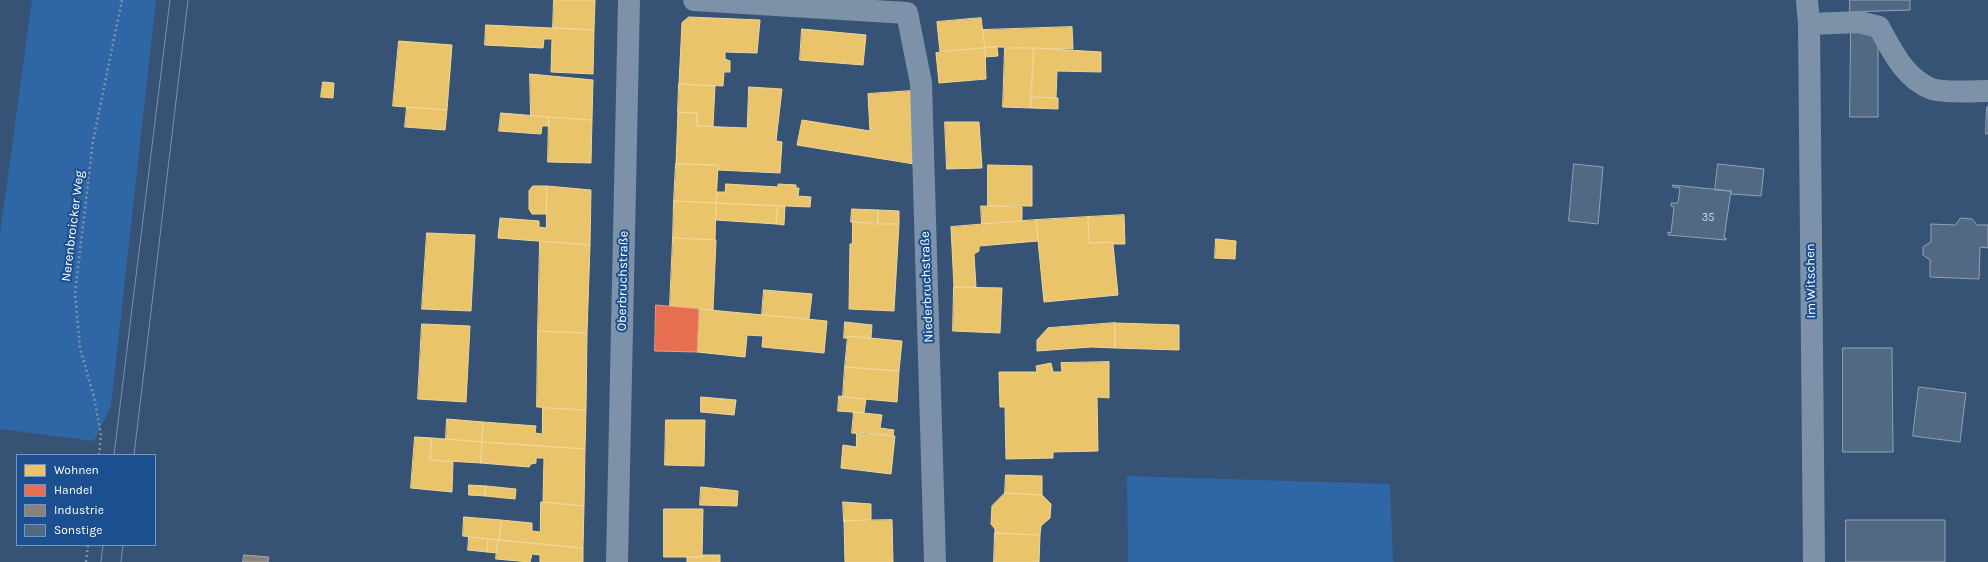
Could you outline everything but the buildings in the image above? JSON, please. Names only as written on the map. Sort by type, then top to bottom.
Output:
[{"type":"street","name":"Oberbruchstraße","points":[[617,562],[629,0]]},
{"type":"street","name":"Niederbruchstraße","points":[[694,0],[907,6],[921,83],[936,562]]},
{"type":"street","name":"Im Witschen","points":[[1807,0],[1809,24],[1814,562]]},
{"type":"street","points":[[1809,24],[1859,22],[1879,27],[1896,58],[1915,80],[1934,89],[1988,91]]},
{"type":"path","name":"Nerenbroicker Weg","points":[[99,454],[101,435],[94,397],[80,348],[75,293],[93,141],[122,0]]},
{"type":"path","points":[[86,562],[88,546]]},
{"type":"shaded area","points":[[32,0],[156,0],[111,406],[94,441],[0,429],[0,234]]},
{"type":"shaded area","points":[[1127,476],[1390,484],[1393,562],[1128,562]]},
{"type":"tram line","points":[[114,454],[170,0]]},
{"type":"tram line","points":[[134,454],[188,0]]},
{"type":"tram line","points":[[101,562],[103,546]]},
{"type":"tram line","points":[[121,562],[123,546]]}]
